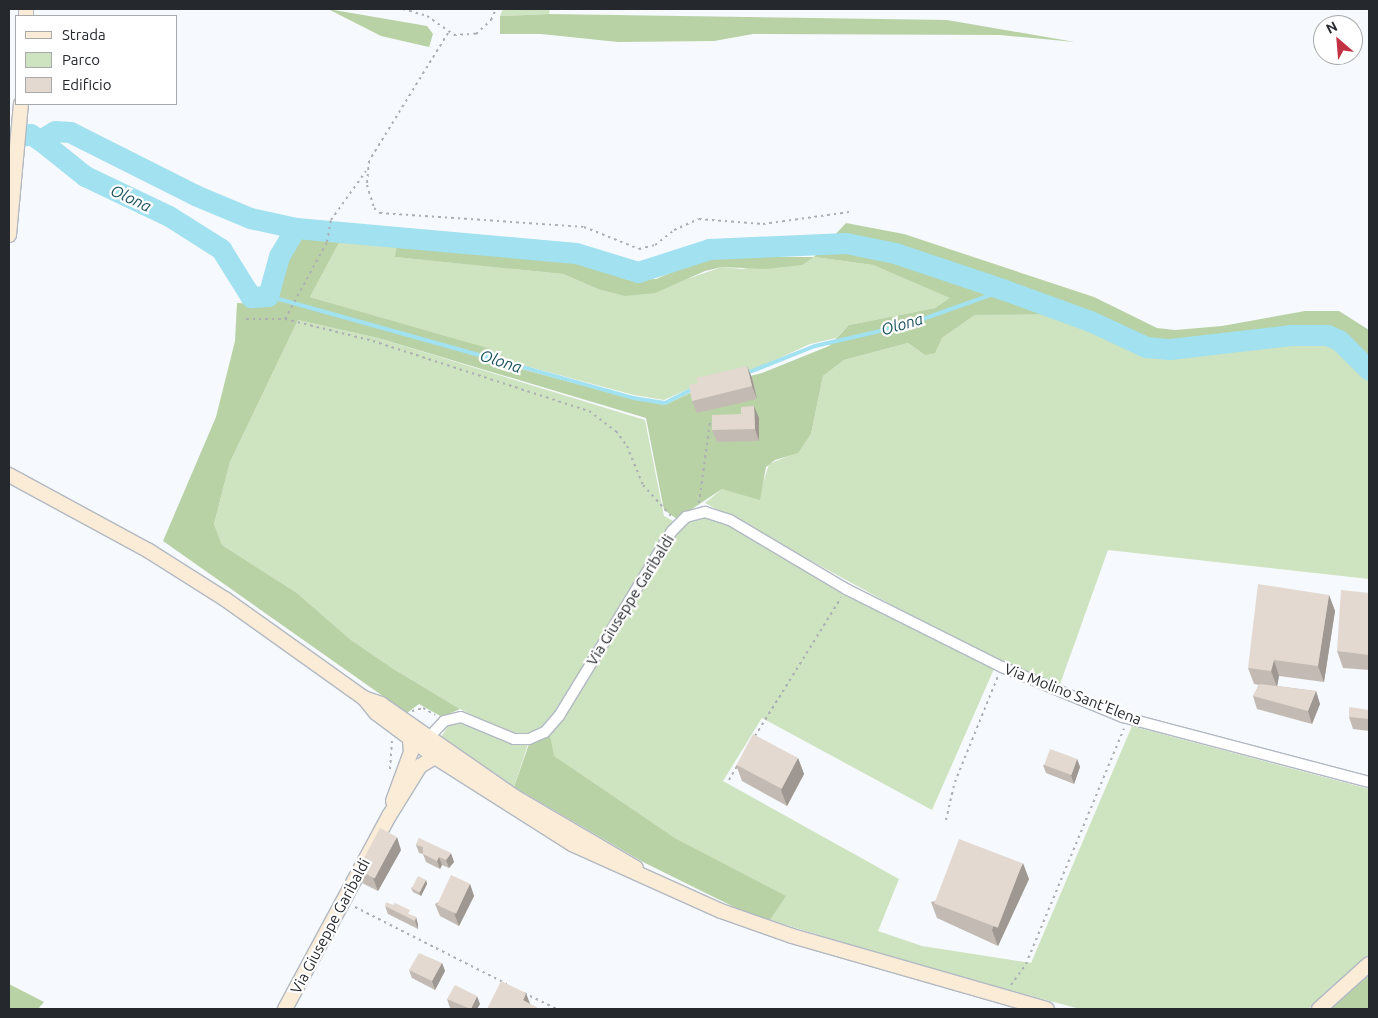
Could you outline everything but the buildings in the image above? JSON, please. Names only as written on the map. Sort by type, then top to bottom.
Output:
[{"type":"street","points":[[9,235],[19,153],[21,105]]},
{"type":"street","points":[[10,478],[173,566],[250,616],[364,698],[376,713],[413,746],[435,757],[572,844],[721,910],[800,939],[1047,1009]]},
{"type":"street","points":[[698,512],[714,513],[730,520],[846,589]]},
{"type":"street","name":"Via Giuseppe Garibaldi","points":[[432,733],[444,720],[456,717],[468,719],[506,738],[522,740],[535,737],[551,727],[680,523],[698,512]]},
{"type":"street","name":"Via Molino Sant'Elena","points":[[846,589],[1002,667],[1128,718],[1369,782]]},
{"type":"street","points":[[364,698],[381,704],[515,797],[570,828],[652,880]]},
{"type":"street","points":[[413,746],[425,743],[517,806],[570,828]]},
{"type":"street","name":"Via Giuseppe Garibaldi","points":[[389,816],[413,746]]},
{"type":"street","name":"Via Giuseppe Garibaldi","points":[[285,1009],[389,816],[420,766],[435,757]]},
{"type":"street","points":[[1322,1007],[1369,964]]},
{"type":"path","points":[[403,9],[427,16],[448,33],[476,34],[491,20],[496,9]]},
{"type":"path","points":[[285,319],[326,242],[331,220],[366,171],[448,33]]},
{"type":"path","points":[[366,171],[374,208],[386,215],[584,227],[639,249],[655,245],[674,230],[699,220],[763,224],[849,212]]},
{"type":"path","points":[[246,319],[285,319],[373,341],[588,411],[616,431],[627,446],[643,485],[662,510],[680,523]]},
{"type":"path","points":[[698,512],[710,422]]},
{"type":"path","points":[[754,738],[846,589]]},
{"type":"path","points":[[946,820],[955,782],[1002,667]]},
{"type":"path","points":[[1002,997],[1026,964],[1128,718]]},
{"type":"path","points":[[728,780],[739,763]]},
{"type":"path","points":[[344,901],[513,987]]},
{"type":"path","points":[[522,991],[557,1009]]},
{"type":"green space","points":[[328,9],[427,26],[433,34],[429,47],[381,36]]},
{"type":"green space","points":[[503,9],[550,9],[549,14],[500,16]]},
{"type":"green space","points":[[549,14],[947,20],[1075,42],[1000,35],[753,34],[714,41],[618,42],[541,34],[500,34],[500,16]]},
{"type":"green space","points":[[846,223],[904,234],[1094,297],[1157,328],[1175,330],[1222,326],[1305,311],[1339,311],[1369,330],[1369,363],[1343,336],[1320,326],[1173,345],[1138,340],[1095,317],[1071,310],[1044,314],[975,315],[942,338],[935,353],[925,355],[908,343],[844,360],[823,376],[811,434],[798,453],[775,460],[766,467],[760,500],[722,489],[677,519],[664,510],[646,418],[378,338],[298,320],[230,462],[214,524],[222,545],[297,593],[351,640],[392,668],[460,709],[442,717],[419,704],[407,713],[163,541],[216,417],[235,341],[237,303],[266,304],[275,292],[281,264],[299,232],[340,241],[310,297],[491,349],[477,354],[492,361],[633,399],[665,405],[698,389],[762,373],[829,346],[849,325],[935,308],[950,298],[873,265],[814,257]]},
{"type":"green space","points":[[340,241],[397,244],[396,257],[563,274],[598,289],[681,281],[722,267],[742,269],[814,257],[873,265],[951,298],[935,308],[849,325],[836,338],[810,344],[758,368],[697,385],[664,400],[634,395],[492,357],[481,352],[490,349],[310,297]]},
{"type":"green space","points":[[397,244],[576,263],[628,280],[656,279],[709,257],[814,257],[802,265],[766,269],[722,267],[705,271],[655,293],[625,296],[598,289],[563,274],[395,257]]},
{"type":"green space","points":[[1054,312],[1146,354],[1171,357],[1307,341],[1331,344],[1344,354],[1369,379],[1369,579],[1108,550],[1059,687],[956,640],[705,503],[722,489],[759,496],[769,464],[798,452],[811,434],[823,376],[844,360],[908,343],[925,355],[942,338],[975,315]]},
{"type":"green space","points":[[298,320],[378,338],[645,420],[664,516],[675,522],[550,722],[536,732],[526,735],[505,732],[460,709],[392,668],[351,640],[297,593],[222,545],[214,524],[230,462]]},
{"type":"green space","points":[[696,517],[722,521],[994,669],[932,810],[762,718],[723,781],[899,879],[878,931],[922,946],[1031,963],[1132,726],[1369,789],[1369,956],[1365,964],[1308,1009],[1080,1009],[922,967],[770,920],[785,896],[675,838],[553,756],[550,735],[678,530]]},
{"type":"green space","points":[[456,721],[510,743],[528,744],[514,787],[440,739],[448,726]]},
{"type":"green space","points":[[550,735],[554,756],[675,838],[786,896],[770,920],[738,909],[643,862],[514,787],[529,744]]},
{"type":"green space","points":[[1369,971],[1369,1009],[1328,1009]]},
{"type":"green space","points":[[9,984],[44,1002],[38,1009],[9,1009]]},
{"type":"waterway","name":"Olona","points":[[9,139],[30,134],[40,140],[55,131],[70,132],[195,195],[250,218],[296,228],[576,253],[638,272],[709,249],[846,243],[895,253],[1005,290],[1090,321],[1146,347],[1170,349],[1291,335],[1327,335],[1339,340],[1369,370]]},
{"type":"waterway","name":"Olona","points":[[40,140],[85,176],[169,216],[221,249],[251,297],[268,296],[279,256],[296,228]]},
{"type":"waterway","name":"Olona","points":[[747,373],[815,346],[906,325],[1005,290]]},
{"type":"waterway","name":"Olona","points":[[268,296],[633,398],[665,403],[693,389]]}]
